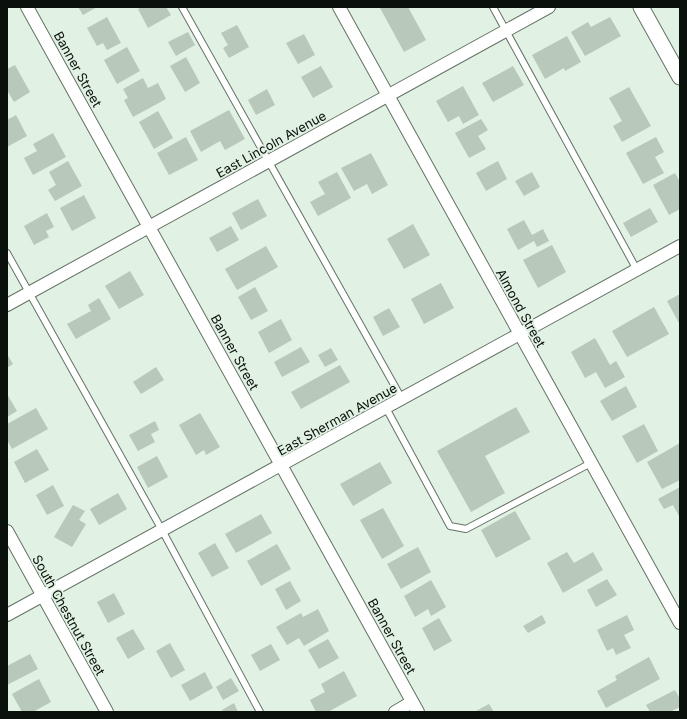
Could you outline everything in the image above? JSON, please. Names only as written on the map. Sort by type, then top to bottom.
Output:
[{"type":"street","name":"Banner Street","points":[[27,7],[415,707]]},
{"type":"street","name":"Almond Street","points":[[339,7],[680,623]]},
{"type":"street","name":"East Lincoln Avenue","points":[[7,305],[549,7]]},
{"type":"street","points":[[641,7],[680,77]]},
{"type":"street","name":"East Sherman Avenue","points":[[7,615],[680,246]]},
{"type":"street","name":"South Chestnut Street","points":[[7,531],[107,712]]},
{"type":"street","points":[[395,712],[415,707]]},
{"type":"lane","points":[[182,7],[402,399]]},
{"type":"lane","points":[[493,7],[636,270]]},
{"type":"lane","points":[[7,253],[162,530],[260,712]]},
{"type":"lane","points":[[386,408],[450,526],[466,529],[591,463]]},
{"type":"building","points":[[78,7],[97,7],[83,15]]},
{"type":"building","points":[[142,7],[166,7],[171,15],[148,28],[138,9]]},
{"type":"building","points":[[408,7],[426,40],[404,52],[380,8]]},
{"type":"building","points":[[107,17],[121,43],[107,50],[103,43],[97,46],[87,28]]},
{"type":"building","points":[[610,17],[621,36],[585,56],[571,32],[588,22],[591,27]]},
{"type":"building","points":[[237,25],[249,47],[229,58],[223,48],[228,45],[221,33]]},
{"type":"building","points":[[188,32],[195,45],[176,56],[168,42]]},
{"type":"building","points":[[304,34],[315,55],[298,64],[286,43]]},
{"type":"building","points":[[567,36],[581,62],[565,71],[564,68],[545,79],[532,55]]},
{"type":"building","points":[[127,47],[140,71],[117,84],[104,60]]},
{"type":"building","points":[[186,57],[200,83],[185,92],[170,66]]},
{"type":"building","points":[[15,65],[30,92],[14,102],[7,90],[7,69]]},
{"type":"building","points":[[321,66],[333,87],[313,98],[301,77]]},
{"type":"building","points":[[513,66],[524,85],[493,102],[482,83]]},
{"type":"building","points":[[143,78],[148,88],[158,83],[166,99],[133,117],[124,100],[128,98],[123,89]]},
{"type":"building","points":[[463,86],[479,115],[463,124],[459,116],[448,122],[436,101]]},
{"type":"building","points":[[629,87],[651,126],[622,142],[613,126],[622,121],[609,98]]},
{"type":"building","points":[[267,89],[275,105],[256,115],[248,100]]},
{"type":"building","points":[[229,110],[245,139],[225,150],[220,141],[201,152],[190,131]]},
{"type":"building","points":[[158,111],[173,138],[154,149],[139,122]]},
{"type":"building","points":[[16,115],[27,136],[7,147],[7,120]]},
{"type":"building","points":[[481,119],[488,130],[478,136],[486,149],[469,158],[455,133]]},
{"type":"building","points":[[53,133],[66,157],[33,175],[24,158],[37,151],[33,144]]},
{"type":"building","points":[[186,137],[198,160],[169,175],[157,153]]},
{"type":"building","points":[[656,137],[664,152],[655,157],[664,173],[643,184],[626,153]]},
{"type":"building","points":[[371,153],[388,185],[372,194],[367,184],[354,191],[341,168]]},
{"type":"building","points":[[68,161],[82,186],[55,201],[48,190],[56,185],[49,172]]},
{"type":"building","points":[[498,161],[507,179],[486,191],[476,173]]},
{"type":"building","points":[[337,172],[351,198],[318,216],[310,202],[325,194],[318,182]]},
{"type":"building","points":[[532,172],[540,187],[524,196],[515,181]]},
{"type":"building","points":[[675,173],[680,182],[680,209],[669,215],[653,185]]},
{"type":"building","points":[[84,195],[96,218],[72,231],[60,208]]},
{"type":"building","points":[[258,199],[267,216],[241,230],[232,213]]},
{"type":"building","points":[[650,208],[658,222],[631,237],[623,223]]},
{"type":"building","points":[[47,213],[54,227],[46,231],[49,237],[34,245],[24,226]]},
{"type":"building","points":[[524,220],[532,235],[543,229],[549,241],[537,247],[534,241],[518,250],[507,229]]},
{"type":"building","points":[[413,224],[430,255],[404,269],[387,239]]},
{"type":"building","points":[[231,226],[239,240],[217,252],[209,238]]},
{"type":"building","points":[[552,245],[566,272],[538,288],[523,260]]},
{"type":"building","points":[[266,246],[278,267],[237,290],[225,269]]},
{"type":"building","points":[[130,271],[144,295],[119,309],[105,286]]},
{"type":"building","points":[[441,283],[454,308],[424,324],[411,299]]},
{"type":"building","points":[[255,287],[268,311],[251,320],[238,297]]},
{"type":"building","points":[[680,294],[680,325],[667,301]]},
{"type":"building","points":[[99,298],[111,319],[76,339],[67,324],[91,311],[88,305]]},
{"type":"building","points":[[654,307],[669,334],[627,357],[612,331]]},
{"type":"building","points":[[389,308],[400,327],[383,336],[373,317]]},
{"type":"building","points":[[281,319],[292,340],[269,353],[258,332]]},
{"type":"building","points":[[595,338],[610,365],[616,361],[625,377],[605,388],[596,372],[585,378],[571,352]]},
{"type":"building","points":[[301,347],[310,362],[282,377],[274,362]]},
{"type":"building","points":[[331,348],[338,360],[325,367],[318,355]]},
{"type":"building","points":[[7,354],[13,364],[7,368]]},
{"type":"building","points":[[340,365],[350,382],[301,409],[291,392]]},
{"type":"building","points":[[156,367],[164,380],[141,394],[133,382]]},
{"type":"building","points":[[626,386],[637,407],[612,421],[600,401]]},
{"type":"building","points":[[7,394],[17,411],[7,417]]},
{"type":"building","points":[[516,407],[530,432],[485,456],[505,493],[471,512],[437,451]]},
{"type":"building","points":[[36,408],[48,429],[12,449],[7,440],[7,424]]},
{"type":"building","points":[[200,413],[220,447],[206,455],[204,450],[196,455],[179,425]]},
{"type":"building","points":[[155,421],[159,430],[151,434],[155,442],[138,451],[129,435]]},
{"type":"building","points":[[644,424],[658,451],[637,463],[622,436]]},
{"type":"building","points":[[680,443],[680,480],[662,489],[647,462]]},
{"type":"building","points":[[37,449],[49,470],[25,483],[14,462]]},
{"type":"building","points":[[157,456],[168,477],[148,488],[137,467]]},
{"type":"building","points":[[380,462],[392,483],[353,506],[340,484]]},
{"type":"building","points":[[53,485],[64,506],[47,515],[36,495]]},
{"type":"building","points":[[680,487],[680,518],[673,505],[664,509],[658,499]]},
{"type":"building","points":[[118,493],[127,509],[99,525],[90,509]]},
{"type":"building","points":[[73,505],[85,511],[79,520],[86,524],[72,547],[54,537]]},
{"type":"building","points":[[383,508],[404,546],[382,559],[360,520]]},
{"type":"building","points":[[515,511],[531,539],[496,558],[481,530]]},
{"type":"building","points":[[261,514],[272,533],[236,553],[225,534]]},
{"type":"building","points":[[215,543],[229,568],[212,577],[198,553]]},
{"type":"building","points":[[277,544],[291,569],[261,586],[247,561]]},
{"type":"building","points":[[418,547],[431,572],[401,589],[387,564]]},
{"type":"building","points":[[567,552],[574,563],[593,552],[603,570],[563,593],[547,563]]},
{"type":"building","points":[[607,579],[617,595],[596,607],[587,590]]},
{"type":"building","points":[[431,580],[446,607],[431,616],[428,609],[415,617],[404,596]]},
{"type":"building","points":[[290,581],[301,601],[286,610],[275,589]]},
{"type":"building","points":[[114,593],[125,614],[108,623],[97,602]]},
{"type":"building","points":[[318,609],[329,631],[304,646],[299,638],[287,645],[276,627],[301,613],[303,617]]},
{"type":"building","points":[[542,615],[546,623],[528,633],[523,626]]},
{"type":"building","points":[[627,615],[634,630],[624,635],[631,648],[616,655],[613,648],[607,651],[597,630]]},
{"type":"building","points":[[439,618],[452,641],[434,651],[422,628]]},
{"type":"building","points":[[133,629],[145,649],[128,659],[116,638]]},
{"type":"building","points":[[328,639],[339,658],[319,669],[308,650]]},
{"type":"building","points":[[170,643],[185,670],[171,678],[156,651]]},
{"type":"building","points":[[271,644],[280,660],[260,671],[251,655]]},
{"type":"building","points":[[30,654],[38,669],[7,685],[7,666]]},
{"type":"building","points":[[649,657],[660,679],[606,708],[597,691],[617,680],[615,676]]},
{"type":"building","points":[[344,671],[357,696],[328,712],[316,712],[310,700],[325,692],[321,684]]},
{"type":"building","points":[[205,672],[213,688],[190,701],[181,685]]},
{"type":"building","points":[[231,678],[239,691],[223,700],[216,687]]},
{"type":"building","points":[[39,679],[51,702],[33,712],[22,712],[12,694]]},
{"type":"building","points":[[675,690],[680,699],[680,707],[670,712],[650,712],[646,705]]},
{"type":"building","points":[[234,703],[238,712],[223,712],[222,710]]},
{"type":"building","points":[[489,704],[494,712],[474,712]]}]
